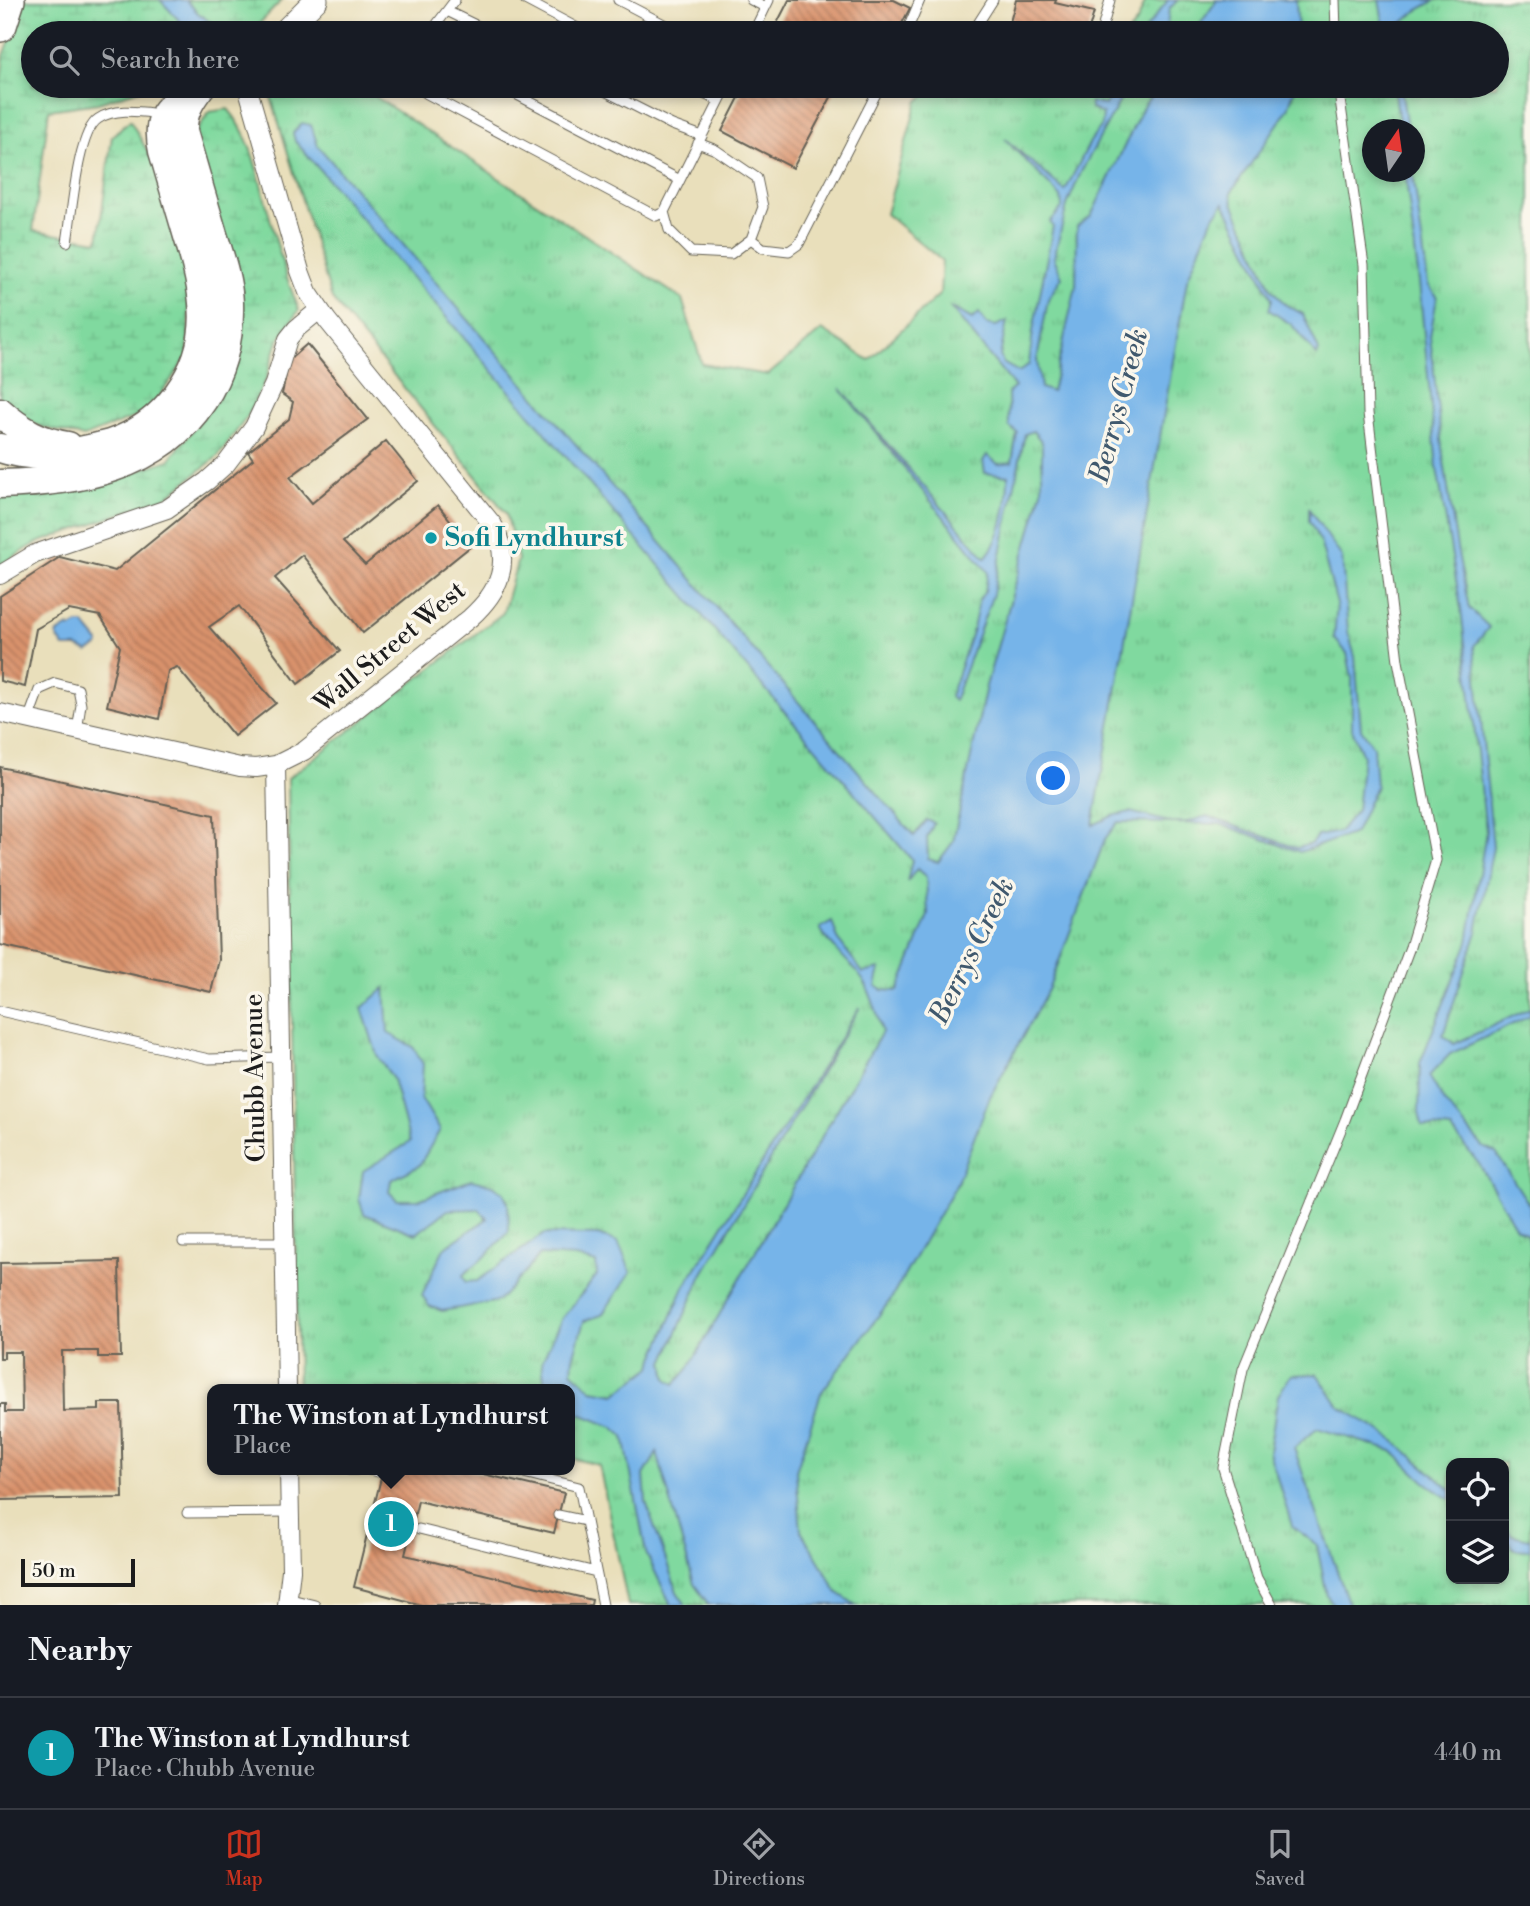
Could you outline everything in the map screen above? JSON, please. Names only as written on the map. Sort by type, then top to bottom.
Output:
[{"type":"highway","points":[[0,25],[9,0]]},
{"type":"main road","points":[[0,448],[22,454],[44,455],[113,443],[144,428],[167,407],[188,379],[202,342],[205,317],[203,291],[161,141],[161,122],[174,116],[192,98]]},
{"type":"main road","points":[[0,484],[89,474],[147,454],[184,425],[216,376],[228,333],[228,288],[183,132],[174,116]]},
{"type":"main road","points":[[0,412],[26,432],[56,444],[83,446],[113,443]]},
{"type":"street","points":[[295,21],[316,0]]},
{"type":"street","name":"Wall Street West","points":[[0,713],[240,767],[276,765],[312,746],[470,618],[495,590],[502,565],[501,547],[493,525],[319,310],[308,292],[250,98]]},
{"type":"street","points":[[0,575],[35,554],[167,509],[232,470],[274,384],[288,339],[319,310]]},
{"type":"street","name":"Chubb Avenue","points":[[276,765],[287,1384]]},
{"type":"street","points":[[287,1602],[290,1570],[289,1475]]},
{"type":"lane","points":[[439,21],[455,0]]},
{"type":"lane","points":[[525,0],[564,21]]},
{"type":"lane","points":[[618,0],[658,21]]},
{"type":"lane","points":[[751,0],[767,4],[759,21]]},
{"type":"lane","points":[[911,21],[920,0]]},
{"type":"lane","points":[[980,21],[993,0]]},
{"type":"lane","points":[[1104,21],[1110,0]]},
{"type":"lane","points":[[1335,0],[1336,21]]},
{"type":"lane","points":[[447,11],[467,21]]},
{"type":"lane","points":[[435,98],[656,216],[664,212],[721,98]]},
{"type":"lane","points":[[523,98],[680,180]]},
{"type":"lane","points":[[619,98],[700,139],[757,178],[763,207],[751,239],[731,254],[691,252],[669,230],[664,212]]},
{"type":"lane","points":[[712,98],[719,101]]},
{"type":"lane","points":[[751,239],[763,248],[789,251],[799,244],[874,98]]},
{"type":"lane","points":[[1272,1605],[1257,1578],[1223,1468],[1243,1369],[1345,1120],[1401,972],[1436,860],[1396,647],[1368,413],[1364,265],[1340,98]]},
{"type":"lane","points":[[68,242],[82,146],[91,124],[100,117],[119,112],[174,116]]},
{"type":"lane","points":[[28,720],[39,690],[55,683],[78,689],[81,705],[78,731]]},
{"type":"lane","points":[[0,1011],[209,1059],[281,1057]]},
{"type":"lane","points":[[183,1242],[284,1242]]},
{"type":"lane","points":[[532,1475],[579,1487],[603,1605]]},
{"type":"lane","points":[[187,1513],[289,1512]]},
{"type":"lane","points":[[558,1515],[586,1521]]},
{"type":"lane","points":[[419,1529],[596,1572]]},
{"type":"lane","points":[[287,1602],[315,1605]]},
{"type":"green space","points":[[24,0],[282,0],[262,21],[21,21],[21,98],[114,98],[49,110],[33,231],[98,241],[112,136],[130,120],[159,172],[189,276],[188,356],[148,412],[84,437],[41,427],[0,402],[0,89],[4,56]]},
{"type":"green space","points":[[1146,0],[1530,0],[1530,1605],[628,1605],[599,1465],[575,1459],[575,1384],[298,1384],[288,778],[503,613],[518,559],[506,513],[332,299],[271,98],[377,98],[682,299],[702,364],[768,375],[822,330],[869,360],[940,294],[942,261],[886,214],[917,102],[922,98],[1509,98],[1509,21],[1137,21]]},
{"type":"green space","points":[[228,109],[242,129],[251,152],[280,255],[299,310],[278,341],[266,379],[247,417],[217,457],[165,498],[37,543],[0,565],[0,495],[107,481],[169,460],[219,397],[196,132],[209,112]]},
{"type":"water","points":[[160,0],[186,0],[209,21],[180,21]]},
{"type":"water","points":[[1168,0],[1178,0],[1169,9],[1168,21],[1152,21]]},
{"type":"water","points":[[1217,0],[1296,0],[1297,21],[1202,21]]},
{"type":"water","points":[[1379,0],[1436,0],[1404,21],[1383,21]]},
{"type":"water","name":"Berrys Creek","points":[[1109,98],[1121,98],[1081,172],[1067,205],[1054,258],[1062,277],[1048,299],[1037,360],[1041,388],[1052,392],[1076,286],[1077,226],[1091,216],[1149,98],[1292,98],[1288,109],[1231,193],[1271,289],[1286,305],[1303,314],[1319,351],[1317,356],[1292,325],[1269,310],[1272,299],[1224,203],[1212,219],[1187,280],[1093,825],[1112,816],[1130,812],[1169,822],[1187,822],[1207,816],[1297,848],[1311,844],[1317,836],[1339,832],[1357,810],[1363,756],[1352,729],[1352,678],[1347,653],[1334,638],[1337,604],[1320,541],[1309,521],[1309,509],[1342,557],[1348,632],[1355,657],[1361,729],[1373,746],[1376,786],[1355,833],[1300,852],[1220,824],[1118,822],[1105,839],[1049,988],[990,1097],[956,1185],[891,1299],[821,1393],[796,1471],[801,1531],[838,1593],[856,1605],[709,1605],[694,1584],[657,1453],[644,1475],[646,1502],[677,1592],[686,1605],[671,1605],[646,1553],[624,1437],[613,1427],[575,1412],[575,1384],[544,1384],[542,1361],[562,1318],[597,1275],[596,1263],[575,1257],[540,1255],[499,1301],[442,1311],[429,1306],[422,1295],[444,1248],[487,1219],[479,1209],[448,1210],[416,1234],[364,1214],[359,1199],[363,1171],[410,1142],[393,1079],[377,1055],[362,1008],[385,988],[388,1033],[413,1047],[423,1064],[421,1098],[440,1130],[419,1166],[391,1180],[389,1192],[397,1200],[418,1200],[471,1180],[493,1185],[503,1192],[508,1203],[509,1231],[487,1255],[463,1275],[466,1282],[477,1281],[544,1234],[598,1235],[618,1242],[631,1272],[602,1315],[584,1321],[572,1371],[592,1390],[615,1394],[652,1367],[684,1287],[860,1007],[702,1275],[664,1362],[667,1379],[675,1384],[688,1369],[882,1032],[866,985],[820,928],[832,921],[838,939],[863,973],[880,969],[876,986],[883,990],[898,991],[928,915],[926,877],[917,869],[907,882],[912,860],[295,141],[293,133],[302,123],[311,125],[318,146],[914,836],[927,820],[934,823],[927,838],[928,859],[938,862],[953,842],[986,686],[1042,491],[1042,442],[1033,431],[1025,434],[993,594],[954,701],[950,697],[973,629],[979,600],[985,591],[988,572],[840,388],[985,558],[1000,530],[1008,476],[985,473],[983,461],[987,455],[998,464],[1012,462],[1017,433],[1009,426],[1008,393],[1015,387],[950,307],[972,319],[979,313],[986,324],[996,326],[1007,321],[1000,356],[1003,363],[1019,372],[1029,364],[1053,226],[1050,222],[1062,208],[1061,197],[1005,139],[1065,191],[1090,142],[1102,125],[1103,114],[1091,109],[1090,102],[1105,105]]},
{"type":"water","points":[[1396,98],[1403,98],[1406,119],[1399,119]]},
{"type":"water","points":[[1406,182],[1414,182],[1428,284],[1437,298],[1430,336],[1442,448],[1457,548],[1469,608],[1489,627],[1474,646],[1493,847],[1477,932],[1443,1035],[1454,1044],[1530,1008],[1530,1016],[1450,1054],[1429,1076],[1445,1103],[1483,1147],[1496,1153],[1530,1206],[1530,1247],[1528,1235],[1516,1228],[1479,1164],[1451,1129],[1422,1126],[1419,1113],[1420,1063],[1468,942],[1486,831],[1461,609],[1437,468]]},
{"type":"water","points":[[84,624],[99,642],[98,646],[88,652],[77,647],[64,647],[57,637],[58,633],[69,626],[71,628]]},
{"type":"water","points":[[1317,1374],[1339,1406],[1391,1438],[1446,1486],[1446,1497],[1425,1482],[1392,1451],[1317,1428],[1294,1448],[1349,1605],[1334,1605],[1327,1596],[1317,1545],[1292,1526],[1269,1452],[1278,1395],[1291,1375]]},
{"type":"water","points":[[1509,1532],[1512,1535],[1530,1539],[1530,1550],[1514,1549],[1509,1543]]},
{"type":"building","points":[[789,0],[894,0],[910,8],[903,21],[778,21]]},
{"type":"building","points":[[1016,0],[1056,0],[1055,3],[1094,12],[1091,21],[1010,21]]},
{"type":"building","points":[[739,98],[831,98],[793,168],[722,131]]},
{"type":"building","name":"Sofi Lyndhurst","points":[[307,344],[368,419],[290,477],[312,503],[386,441],[418,481],[343,542],[365,565],[438,505],[471,546],[363,633],[302,555],[275,578],[340,651],[298,684],[239,606],[209,627],[276,703],[234,736],[177,667],[168,671],[159,719],[107,706],[120,647],[100,616],[69,610],[36,629],[25,687],[0,681],[0,596],[60,557],[115,571],[253,459],[248,452],[289,419],[293,402],[282,394],[289,360]]},
{"type":"building","points":[[0,767],[214,815],[219,960],[211,992],[0,945]]},
{"type":"building","points":[[119,1261],[121,1357],[98,1357],[98,1351],[62,1351],[63,1411],[99,1410],[99,1403],[121,1403],[123,1498],[0,1500],[0,1404],[5,1404],[5,1412],[22,1412],[21,1352],[4,1352],[4,1358],[0,1358],[0,1263]]},
{"type":"building","points":[[382,1475],[487,1475],[564,1493],[554,1533],[418,1501],[405,1555],[592,1600],[591,1605],[422,1605],[354,1587]]},
{"type":"place","name":"Sofi Lyndhurst","points":[[431,538]]},
{"type":"place","name":"The Winston at Lyndhurst","points":[[391,1524]]}]
